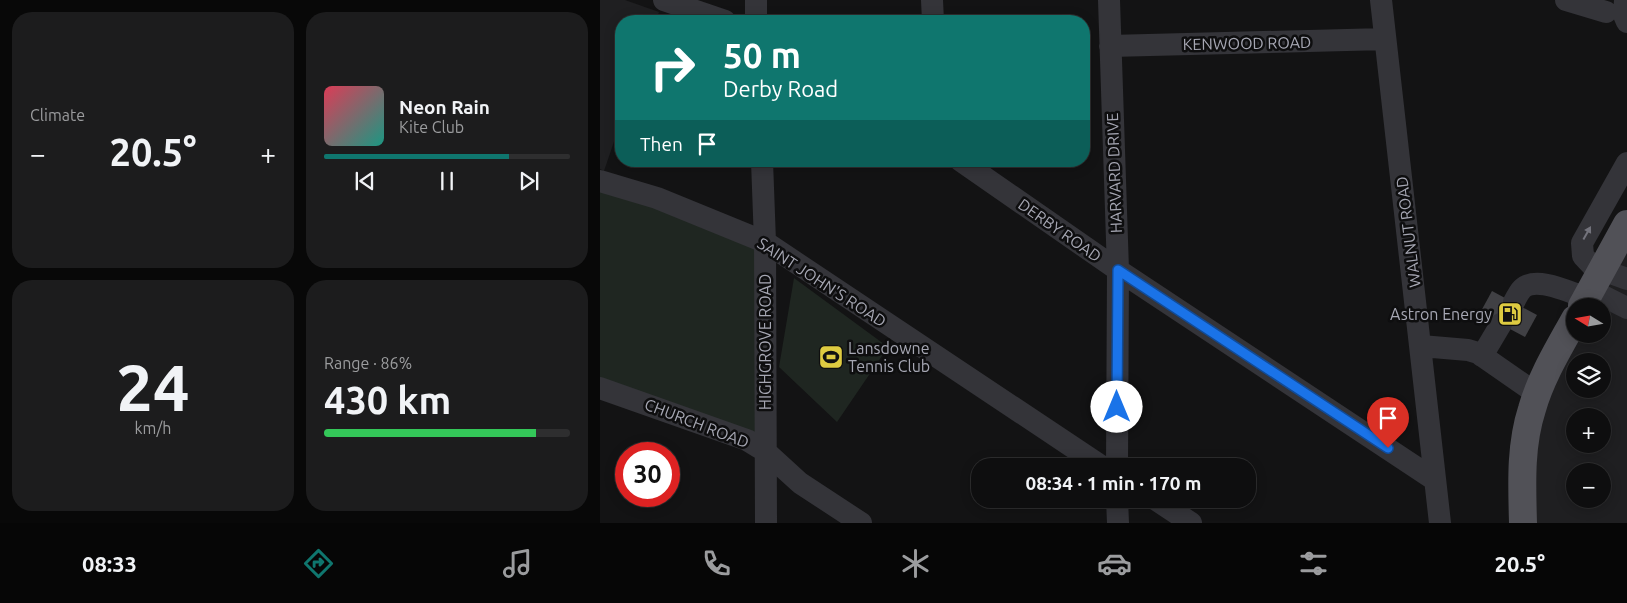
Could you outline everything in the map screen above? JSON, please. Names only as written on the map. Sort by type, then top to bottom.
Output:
[{"type":"main road","points":[[1522,523],[1524,446],[1537,394],[1627,224]]},
{"type":"street","points":[[664,0],[708,15]]},
{"type":"street","points":[[756,0],[756,15]]},
{"type":"street","points":[[932,0],[933,15]]},
{"type":"street","name":"HARVARD DRIVE","points":[[1109,0],[1118,270],[1117,458]]},
{"type":"street","name":"WALNUT ROAD","points":[[1381,0],[1440,523]]},
{"type":"street","points":[[1566,0],[1606,12]]},
{"type":"street","points":[[1625,0],[1624,15],[1627,22]]},
{"type":"street","name":"KENWOOD ROAD","points":[[1110,46],[1385,39]]},
{"type":"street","name":"HIGHGROVE ROAD","points":[[762,167],[765,242],[766,523]]},
{"type":"street","name":"DERBY ROAD","points":[[970,167],[1118,270],[1435,480]]},
{"type":"street","points":[[1589,293],[1582,243],[1626,167]]},
{"type":"street","name":"SAINT JOHN'S ROAD","points":[[600,181],[657,198],[765,242],[1089,458]]},
{"type":"street","points":[[1589,293],[1627,279]]},
{"type":"street","points":[[1514,302],[1521,290],[1533,283],[1589,293],[1627,308]]},
{"type":"street","points":[[1482,356],[1501,324]]},
{"type":"street","points":[[1421,346],[1468,350],[1482,356],[1537,394]]},
{"type":"street","name":"CHURCH ROAD","points":[[600,388],[747,440],[765,451],[800,483],[861,523]]},
{"type":"street","points":[[1118,508],[1118,523]]},
{"type":"street","points":[[1168,508],[1191,523]]},
{"type":"shaded area","points":[[600,0],[625,0],[659,12],[658,15],[615,15],[615,139],[604,171],[600,169]]},
{"type":"shaded area","points":[[600,178],[765,236],[765,451],[600,387]]},
{"type":"shaded area","points":[[1627,230],[1627,523],[1523,523],[1524,447],[1566,354],[1566,398],[1611,398],[1611,353],[1566,353],[1571,343],[1611,343],[1611,298],[1588,298]]},
{"type":"shaded area","name":"Lansdowne Tennis Club","points":[[794,278],[888,347],[837,422],[779,367]]},
{"type":"building","points":[[1492,291],[1537,315],[1525,337],[1480,313]]},
{"type":"place","name":"Astron Energy","points":[[1510,314]]},
{"type":"place","name":"Lansdowne Tennis Club","points":[[831,357]]},
{"type":"route","points":[[1117,407],[1118,270],[1388,448]]}]
